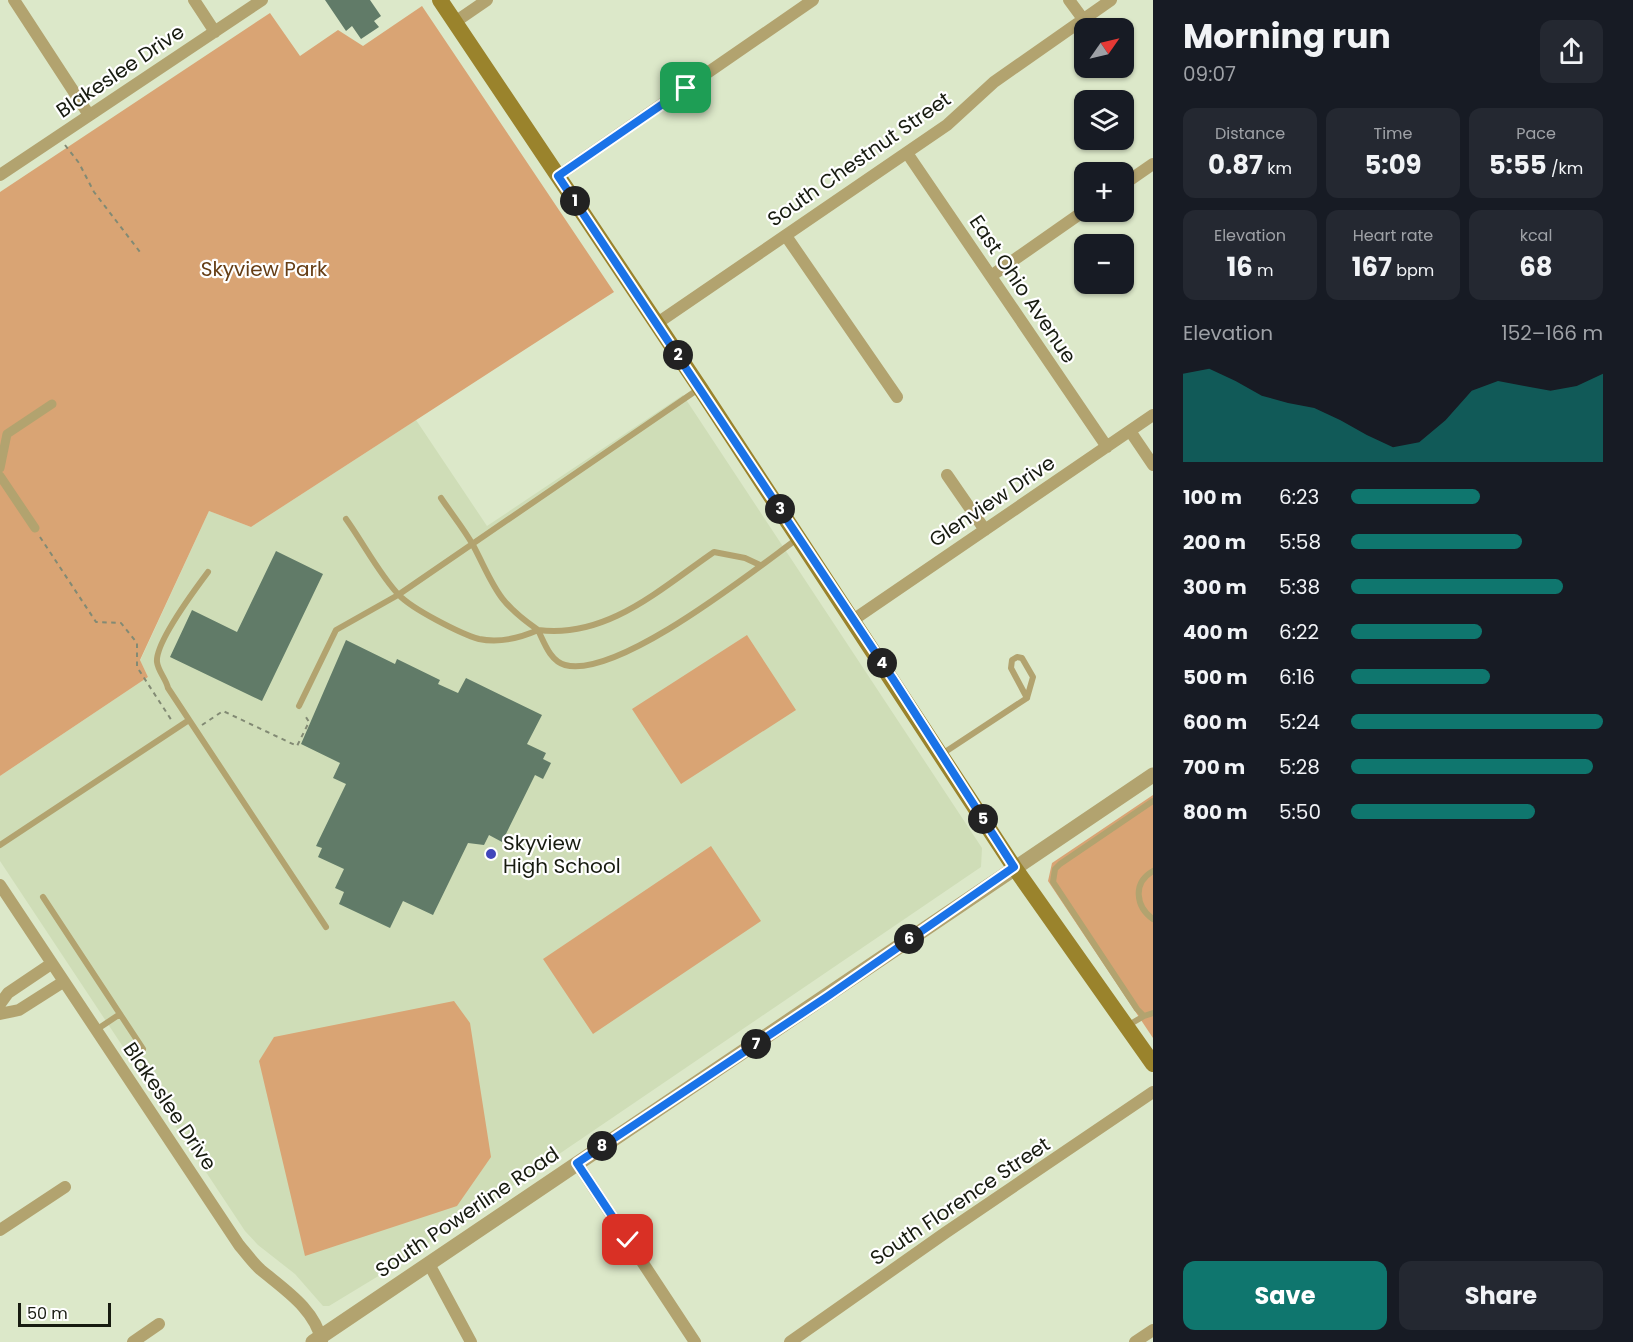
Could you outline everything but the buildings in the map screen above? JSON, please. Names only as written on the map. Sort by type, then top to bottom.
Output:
[{"type":"main road","points":[[440,0],[799,537],[1014,867],[1153,1064]]},
{"type":"street","points":[[14,0],[89,115]]},
{"type":"street","points":[[194,0],[214,32]]},
{"type":"street","name":"Blakeslee Drive","points":[[0,175],[262,0]]},
{"type":"street","points":[[455,22],[487,0]]},
{"type":"street","points":[[558,176],[813,0]]},
{"type":"street","points":[[1069,0],[1082,18]]},
{"type":"street","name":"South Chestnut Street","points":[[1084,18],[1111,0]]},
{"type":"street","name":"South Chestnut Street","points":[[656,324],[947,125],[994,82],[1074,25]]},
{"type":"street","name":"East Ohio Avenue","points":[[907,153],[1107,447]]},
{"type":"street","points":[[1134,177],[1153,164]]},
{"type":"street","points":[[991,276],[1074,218]]},
{"type":"street","points":[[786,236],[897,397]]},
{"type":"street","points":[[0,468],[3,434],[52,404]]},
{"type":"street","name":"Glenview Drive","points":[[853,620],[1153,415]]},
{"type":"street","points":[[1130,431],[1153,465]]},
{"type":"street","points":[[947,475],[985,530]]},
{"type":"street","points":[[0,476],[35,528]]},
{"type":"street","name":"South Powerline Road","points":[[319,1340],[577,1163],[1153,775]]},
{"type":"street","name":"Blakeslee Drive","points":[[0,885],[238,1245],[260,1269],[288,1290],[305,1310],[319,1340]]},
{"type":"street","points":[[0,1004],[8,993],[51,964]]},
{"type":"street","points":[[0,1014],[19,1010],[63,982]]},
{"type":"street","name":"South Florence Street","points":[[790,1342],[945,1233],[1153,1092]]},
{"type":"street","points":[[577,1163],[695,1342]]},
{"type":"street","points":[[0,1230],[65,1187]]},
{"type":"street","points":[[429,1264],[471,1342]]},
{"type":"street","points":[[133,1342],[159,1324]]},
{"type":"street","points":[[1135,1342],[1153,1330]]},
{"type":"lane","points":[[299,706],[336,630],[398,595],[700,388]]},
{"type":"lane","points":[[441,498],[472,544],[487,578],[503,601],[538,630],[552,657],[565,665],[587,665],[611,660],[647,641],[760,566],[799,537]]},
{"type":"lane","points":[[346,519],[398,595],[419,610],[479,639],[503,640],[523,637],[538,630],[555,632],[582,630],[607,622],[714,552],[745,558],[760,566]]},
{"type":"lane","points":[[208,572],[178,613],[157,661],[168,688],[326,927]]},
{"type":"lane","points":[[942,754],[1027,698],[1033,677],[1029,666],[1022,658],[1017,657],[1012,660],[1011,668],[1027,698]]},
{"type":"lane","points":[[0,845],[189,720]]},
{"type":"lane","points":[[1144,1016],[1128,997],[1053,882],[1055,869],[1060,864],[1153,801]]},
{"type":"lane","points":[[1153,872],[1142,881],[1138,898],[1141,906],[1153,919]]},
{"type":"lane","points":[[43,897],[143,1049]]},
{"type":"lane","points":[[1127,1026],[1153,1013]]},
{"type":"lane","points":[[96,1030],[120,1014]]},
{"type":"path","points":[[58,135],[79,163],[94,192],[140,252]]},
{"type":"path","points":[[35,528],[96,622],[121,622],[135,640],[137,667],[177,728]]},
{"type":"path","points":[[196,730],[223,711],[297,746],[309,722],[299,706]]},
{"type":"shaded area","name":"Skyview High School","points":[[683,395],[982,848],[981,867],[390,1269],[329,1306],[323,1306],[295,1274],[258,1245],[245,1231],[0,861],[0,776],[148,677],[140,661],[209,511],[251,527],[416,420],[487,526]]},
{"type":"green space","name":"Skyview Park","points":[[422,6],[614,292],[251,527],[209,511],[140,660],[148,677],[0,776],[0,192],[270,13],[300,56],[338,30],[363,46]]},
{"type":"green space","points":[[747,635],[796,710],[681,784],[632,709]]},
{"type":"green space","points":[[1153,795],[1153,1038],[1048,881],[1052,863]]},
{"type":"green space","points":[[711,846],[761,921],[593,1034],[543,959]]},
{"type":"green space","points":[[454,1001],[470,1023],[491,1157],[457,1206],[305,1256],[259,1061],[274,1037]]},
{"type":"place","name":"Skyview High School","points":[[491,854]]},
{"type":"route","points":[[628,1240],[577,1163],[828,996],[1014,867],[893,679],[558,176],[686,88]]}]
